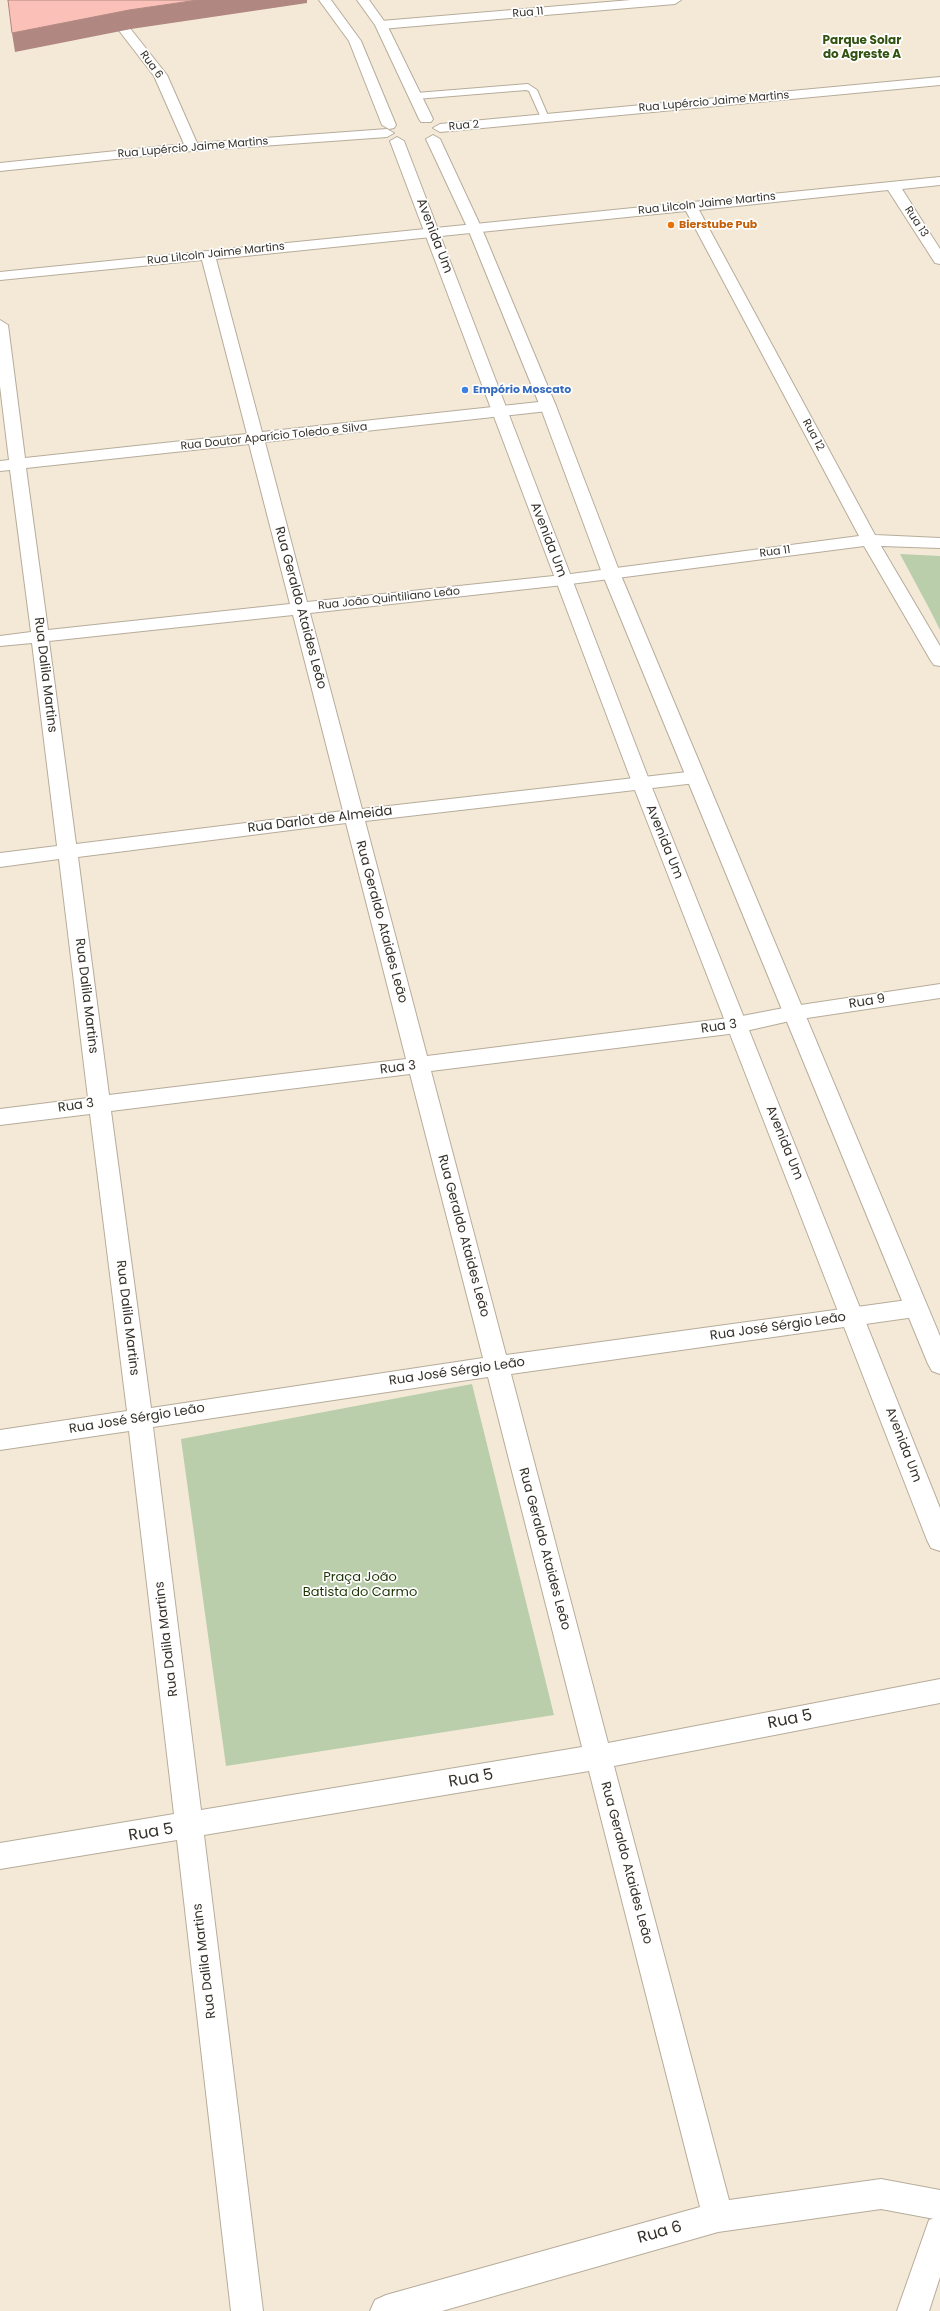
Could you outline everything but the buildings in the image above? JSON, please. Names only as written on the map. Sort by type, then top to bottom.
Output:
[{"type":"street","name":"Avenida Um","points":[[325,0],[355,41],[410,132],[475,229],[548,406],[611,573],[915,1308],[940,1364]]},
{"type":"street","points":[[363,0],[381,25],[426,119],[434,122],[410,132]]},
{"type":"street","name":"Rua 11","points":[[381,25],[675,0]]},
{"type":"street","name":"Rua 6","points":[[110,11],[160,75],[192,147]]},
{"type":"street","name":"Rua Lupércio Jaime Martins","points":[[488,123],[940,81]]},
{"type":"street","name":"Rua 2","points":[[410,132],[488,123]]},
{"type":"street","name":"Avenida Um","points":[[410,132],[432,233],[642,785],[940,1540]]},
{"type":"street","name":"Rua Lupércio Jaime Martins","points":[[0,167],[192,147],[410,132]]},
{"type":"street","name":"Rua Lilcoln Jaime Martins","points":[[0,276],[940,181]]},
{"type":"street","name":"Rua 13","points":[[892,185],[940,260]]},
{"type":"street","name":"Rua 12","points":[[690,206],[869,540],[940,661]]},
{"type":"street","name":"Rua Geraldo Ataides Leão","points":[[208,254],[718,2217]]},
{"type":"street","name":"Rua Dalila Martins","points":[[0,325],[9,465],[40,637],[68,852],[140,1418],[247,2311]]},
{"type":"street","name":"Rua Doutor Aparício Toledo e Silva","points":[[9,465],[500,413],[548,406]]},
{"type":"street","name":"Rua 11","points":[[611,573],[869,540],[940,543]]},
{"type":"street","name":"Rua João Quintiliano Leão","points":[[0,641],[563,580],[611,573]]},
{"type":"street","name":"Rua Darlot de Almeida","points":[[0,860],[354,816],[642,785],[696,777]]},
{"type":"street","name":"Rua 9","points":[[794,1013],[940,991]]},
{"type":"street","name":"Rua 3","points":[[0,1117],[100,1103],[738,1025],[794,1013]]},
{"type":"street","name":"Rua José Sérgio Leão","points":[[0,1440],[497,1366],[915,1308]]},
{"type":"street","name":"Rua 5","points":[[0,1856],[189,1827],[598,1758],[940,1691]]},
{"type":"street","name":"Rua 6","points":[[386,2311],[718,2217],[881,2194],[940,2204]]},
{"type":"street","points":[[913,2311],[940,2231]]},
{"type":"lane","points":[[416,96],[528,87],[533,90],[545,118]]},
{"type":"green space","points":[[900,554],[940,556],[940,630],[930,610]]},
{"type":"green space","name":"Praça João Batista do Carmo","points":[[472,1384],[554,1715],[226,1766],[181,1439]]},
{"type":"place","name":"Bierstube Pub","points":[[671,225]]},
{"type":"place","name":"Empório Moscato","points":[[465,390]]},
{"type":"district","name":"Parque Solar do Agreste A","points":[[862,48]]}]
